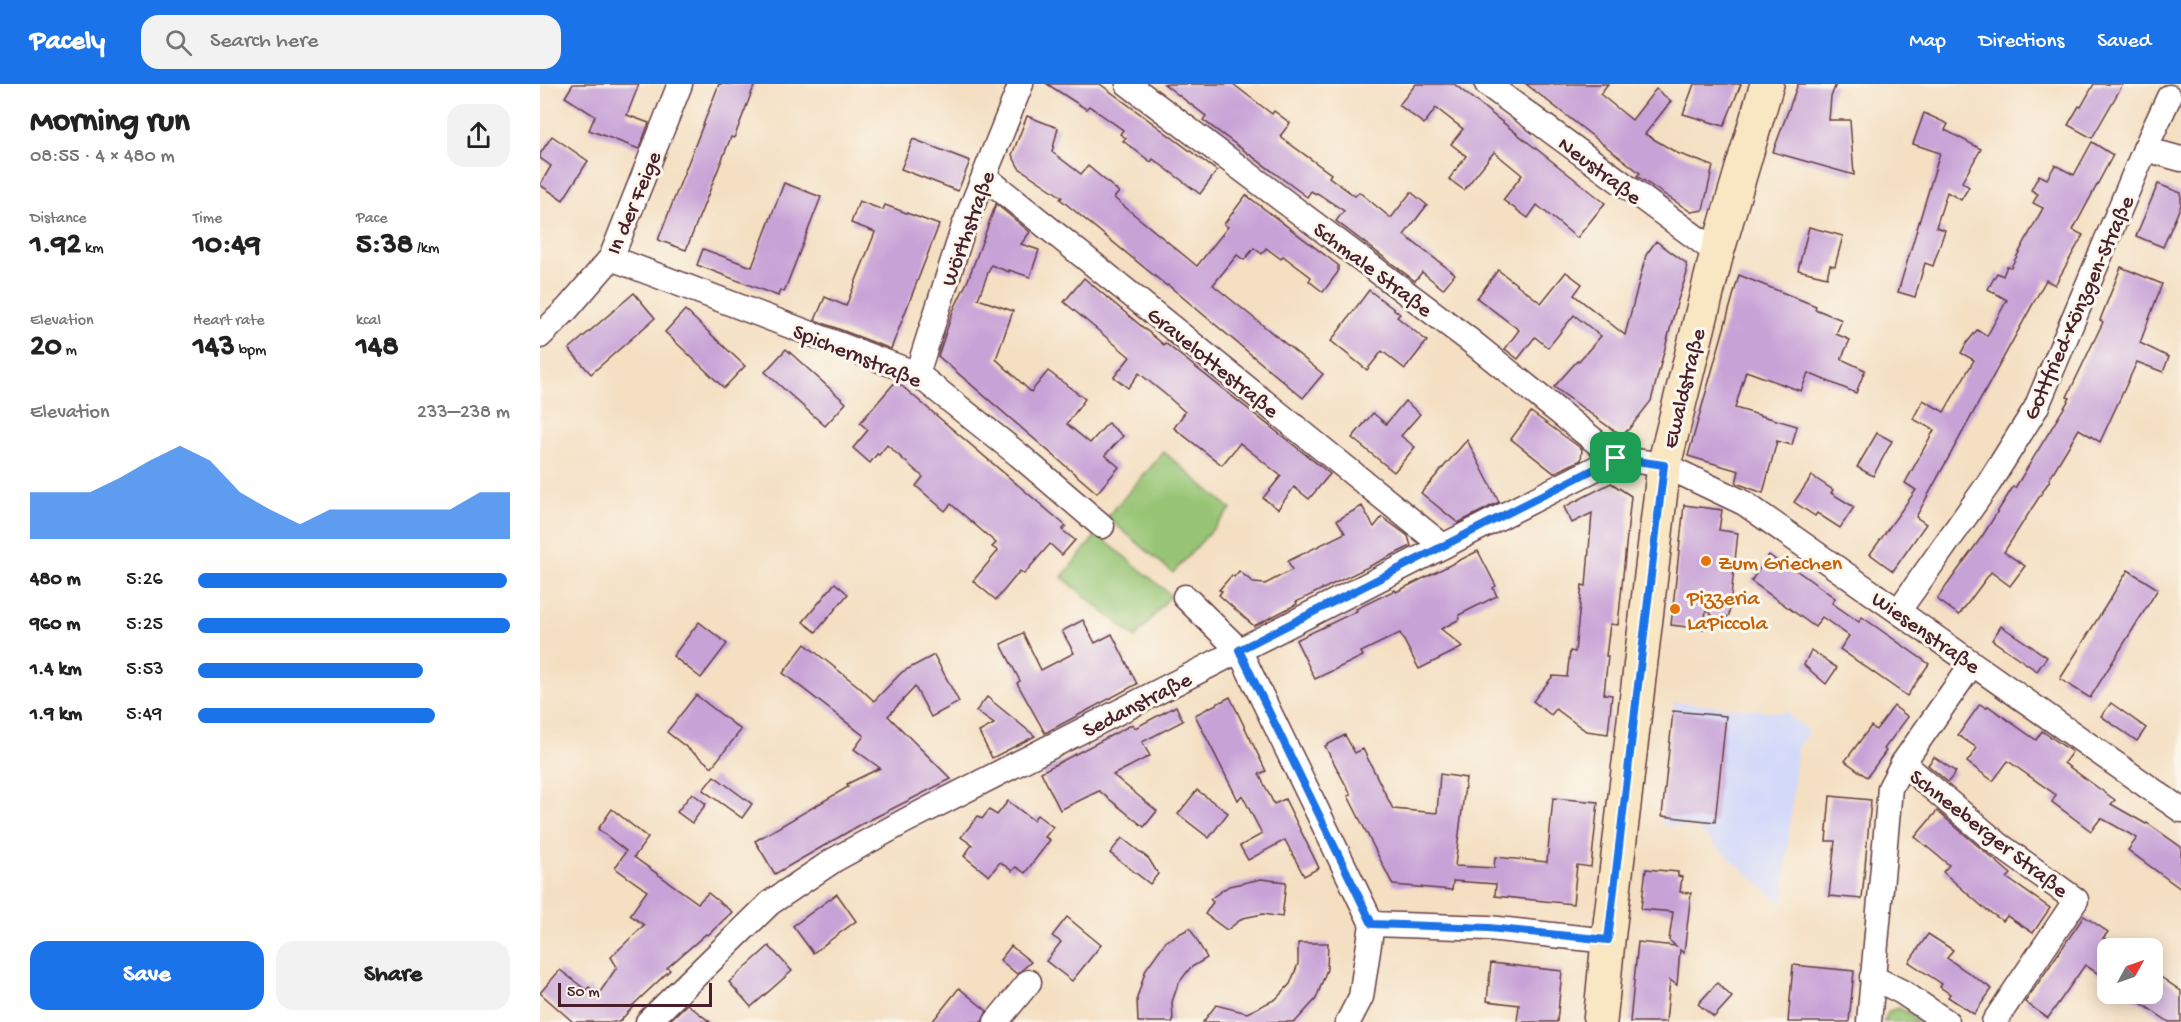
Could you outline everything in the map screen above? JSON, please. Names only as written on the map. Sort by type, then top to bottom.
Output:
[{"type":"main road","name":"Ewaldstraße","points":[[1600,1022],[1664,465],[1717,254],[1767,84]]},
{"type":"street","name":"In der Feige","points":[[540,336],[568,308],[611,258],[680,84]]},
{"type":"street","name":"Wörthstraße","points":[[917,374],[964,226],[1021,84]]},
{"type":"street","name":"Schmale Straße","points":[[1128,84],[1468,339],[1616,458]]},
{"type":"street","name":"Neustraße","points":[[1487,84],[1717,254]]},
{"type":"street","name":"Gottfried-Könzgen-Straße","points":[[1899,610],[1989,483],[2036,408],[2145,148],[2169,97]]},
{"type":"street","points":[[2145,148],[2181,159]]},
{"type":"street","name":"Gravelottestraße","points":[[985,177],[1443,546]]},
{"type":"street","name":"Spichernstraße","points":[[611,258],[917,374],[1019,455],[1102,526]]},
{"type":"street","points":[[1616,458],[1664,465]]},
{"type":"street","name":"Sedanstraße","points":[[648,1022],[770,903],[834,860],[905,821],[1616,458]]},
{"type":"street","name":"Wiesenstraße","points":[[1664,465],[1744,503],[2181,810]]},
{"type":"street","points":[[1185,597],[1239,650],[1372,924],[1361,997],[1348,1022]]},
{"type":"street","name":"Schneeberger Straße","points":[[1869,1022],[1890,788],[1903,763],[1972,664]]},
{"type":"street","name":"Schneeberger Straße","points":[[1903,763],[1998,844],[2076,900],[1994,1022]]},
{"type":"street","points":[[1372,924],[1489,928],[1608,940]]},
{"type":"street","points":[[1872,977],[1902,992],[1947,1022]]},
{"type":"street","points":[[996,1022],[1029,982]]},
{"type":"shaded area","points":[[1674,702],[1787,713],[1809,732],[1797,747],[1783,905],[1697,829],[1661,824]]},
{"type":"green space","points":[[1164,452],[1231,509],[1173,573],[1107,517]]},
{"type":"green space","points":[[1097,534],[1171,595],[1135,638],[1062,577]]},
{"type":"green space","points":[[1899,1008],[1923,1022],[1883,1022],[1889,1011]]},
{"type":"building","points":[[573,84],[639,84],[627,115],[649,123],[639,149],[589,130],[595,116],[565,97]]},
{"type":"building","points":[[719,84],[755,84],[734,138],[731,137],[686,250],[658,240]]},
{"type":"building","points":[[1047,84],[1100,84],[1217,171],[1200,194],[1153,159],[1151,162],[1123,141],[1126,138],[1120,134],[1123,130],[1089,106],[1086,109]]},
{"type":"building","points":[[1164,84],[1233,84],[1272,114],[1274,111],[1290,123],[1281,135],[1282,138],[1331,174],[1329,177],[1355,196],[1359,192],[1391,218],[1411,192],[1427,205],[1404,235],[1455,274],[1443,289],[1422,272],[1415,281],[1336,221],[1344,211],[1317,193],[1311,191],[1307,197],[1203,120],[1206,116]]},
{"type":"building","points":[[1416,84],[1454,84],[1605,203],[1577,238],[1537,205],[1528,218],[1503,200],[1522,175],[1494,152],[1464,190],[1449,179],[1466,156],[1451,144],[1463,129],[1436,108],[1424,124],[1399,105]]},
{"type":"building","points":[[1526,84],[1608,84],[1600,94],[1632,120],[1656,89],[1671,101],[1645,134],[1677,153],[1713,166],[1703,210],[1691,212],[1637,176],[1640,173]]},
{"type":"building","points":[[1694,84],[1741,84],[1724,126],[1683,114]]},
{"type":"building","points":[[1798,84],[1836,84],[1831,97],[1829,120],[1850,120],[1854,175],[1773,152]]},
{"type":"building","points":[[2094,84],[2123,84],[2092,138],[2068,125]]},
{"type":"building","points":[[1924,113],[1948,124],[1945,130],[1981,149],[1962,182],[1969,187],[1961,200],[1947,192],[1936,227],[1945,230],[1933,266],[1925,263],[1915,297],[1898,292],[1940,153],[1913,144]]},
{"type":"building","points":[[1027,116],[1058,128],[1052,152],[1081,174],[1088,166],[1119,192],[1114,198],[1197,266],[1228,227],[1224,224],[1246,195],[1338,265],[1338,272],[1323,292],[1309,281],[1311,277],[1283,256],[1281,259],[1266,248],[1262,254],[1254,248],[1244,260],[1237,255],[1213,285],[1323,374],[1303,398],[1168,285],[1060,199],[1062,197],[1019,168],[1012,155]]},
{"type":"building","points":[[552,136],[588,161],[563,200],[540,185],[551,166],[540,158],[540,154]]},
{"type":"building","points":[[913,139],[970,161],[958,191],[901,169]]},
{"type":"building","points":[[2092,142],[2113,155],[2073,230],[2083,235],[2055,285],[2046,280],[1916,517],[1926,524],[1893,571],[1870,554],[1916,490],[1905,483],[1934,430],[1913,419],[1923,400],[1944,412],[1974,360],[1961,353],[1966,344],[1977,330],[1987,336],[2007,300],[1988,289],[1997,273],[2003,276],[2007,266],[2011,267],[2043,208],[2033,203],[2038,194],[2031,190],[2039,175],[2047,179],[2055,165],[2074,175]]},
{"type":"building","points":[[784,183],[821,197],[784,292],[780,290],[778,296],[697,265],[703,249],[752,267]]},
{"type":"building","points":[[2158,184],[2181,193],[2181,205],[2163,247],[2136,236]]},
{"type":"building","points":[[859,201],[883,210],[885,205],[939,225],[891,349],[815,320],[825,297],[846,306],[874,235],[875,232],[851,223]]},
{"type":"building","points":[[996,204],[1030,232],[1021,244],[1039,250],[1030,277],[991,265],[978,299],[1013,311],[996,359],[1031,392],[1048,371],[1085,399],[1067,424],[1090,443],[1108,423],[1123,436],[1105,455],[1119,467],[1097,493],[938,356],[953,311],[968,280]]},
{"type":"building","points":[[1809,227],[1843,236],[1835,266],[1830,265],[1827,277],[1798,270]]},
{"type":"building","points":[[1656,241],[1686,263],[1687,273],[1651,401],[1623,434],[1613,430],[1554,387],[1601,336],[1574,315],[1548,348],[1535,337],[1518,359],[1505,349],[1519,330],[1477,298],[1498,270],[1541,303],[1566,272],[1582,284],[1574,295],[1625,335],[1646,255]]},
{"type":"building","points":[[2121,267],[2162,284],[2140,343],[2169,357],[2163,372],[2137,362],[2100,442],[2079,429],[2004,552],[2025,566],[2010,586],[1991,572],[1959,615],[1937,599],[1983,535],[2013,487],[2015,488],[2070,398],[2067,397],[2103,322],[2100,320]]},
{"type":"building","points":[[1739,275],[1816,306],[1815,309],[1842,320],[1836,334],[1850,340],[1841,359],[1865,370],[1856,393],[1808,373],[1801,391],[1746,371],[1735,408],[1797,426],[1792,445],[1777,441],[1763,493],[1736,483],[1739,471],[1688,456]]},
{"type":"building","points":[[1084,278],[1164,345],[1165,343],[1330,474],[1309,499],[1294,487],[1278,509],[1263,498],[1281,476],[1240,443],[1222,465],[1174,428],[1185,412],[1139,373],[1128,388],[1114,377],[1130,357],[1064,302]]},
{"type":"building","points":[[1369,290],[1400,314],[1397,317],[1427,341],[1405,369],[1382,351],[1367,370],[1331,341]]},
{"type":"building","points":[[634,293],[655,318],[591,374],[569,349]]},
{"type":"building","points":[[685,310],[745,366],[724,388],[665,332]]},
{"type":"building","points":[[786,349],[846,403],[825,426],[765,372]]},
{"type":"building","points":[[896,381],[1066,526],[1062,530],[1075,540],[1062,555],[1050,544],[1024,574],[1020,571],[996,600],[973,581],[998,551],[992,547],[996,543],[951,504],[945,511],[916,486],[923,477],[887,445],[870,463],[853,448],[868,430],[860,423]]},
{"type":"building","points":[[1405,401],[1420,414],[1401,436],[1415,447],[1394,472],[1352,438],[1373,413],[1386,424]]},
{"type":"building","points":[[1531,412],[1582,449],[1581,460],[1554,473],[1511,439]]},
{"type":"building","points":[[1877,433],[1892,441],[1873,476],[1857,467]]},
{"type":"building","points":[[1467,440],[1499,502],[1458,523],[1421,493]]},
{"type":"building","points":[[1812,476],[1833,490],[1831,493],[1854,507],[1840,528],[1817,513],[1815,516],[1794,502]]},
{"type":"building","points":[[1611,483],[1631,496],[1618,625],[1610,624],[1606,656],[1608,656],[1604,694],[1612,695],[1608,734],[1586,731],[1556,709],[1551,715],[1533,701],[1553,676],[1567,677],[1570,651],[1575,652],[1582,585],[1586,586],[1592,513],[1572,523],[1564,507]]},
{"type":"building","points":[[1684,505],[1722,510],[1719,530],[1738,533],[1729,615],[1722,623],[1706,610],[1704,629],[1671,625]]},
{"type":"building","points":[[1362,506],[1374,527],[1382,517],[1408,536],[1411,546],[1296,602],[1297,604],[1254,626],[1219,595],[1222,591],[1219,590],[1232,575],[1234,577],[1239,571],[1254,583],[1265,584],[1292,570],[1288,561],[1345,533],[1337,520]]},
{"type":"building","points":[[1478,551],[1496,586],[1493,588],[1497,596],[1459,615],[1460,619],[1441,629],[1463,647],[1419,669],[1400,633],[1361,652],[1363,656],[1315,679],[1296,640]]},
{"type":"building","points":[[1769,555],[1784,566],[1786,563],[1835,598],[1832,603],[1859,622],[1862,617],[1929,664],[1907,696],[1840,649],[1849,636],[1822,617],[1815,627],[1751,581]]},
{"type":"building","points":[[2128,570],[2158,589],[2090,698],[2060,679]]},
{"type":"building","points":[[835,583],[848,594],[816,632],[803,622]]},
{"type":"building","points":[[1083,620],[1095,643],[1112,634],[1137,684],[1045,733],[1017,683],[1020,681],[1001,644],[1023,633],[1041,670],[1074,653],[1062,631]]},
{"type":"building","points":[[699,622],[727,644],[701,678],[673,656]]},
{"type":"building","points":[[2001,626],[2047,657],[2037,671],[1992,640]]},
{"type":"building","points":[[805,644],[874,701],[902,672],[934,655],[959,702],[931,717],[915,687],[888,716],[951,779],[860,825],[775,874],[755,841],[848,787],[847,784],[880,768],[854,749],[864,736],[783,673]]},
{"type":"building","points":[[1811,650],[1837,668],[1826,684],[1804,665]]},
{"type":"building","points":[[696,695],[741,730],[712,767],[667,732]]},
{"type":"building","points":[[987,697],[1035,736],[992,758],[979,732],[994,724],[976,711]]},
{"type":"building","points":[[1230,697],[1266,771],[1259,774],[1274,804],[1285,799],[1319,868],[1304,876],[1285,840],[1248,860],[1240,846],[1262,834],[1242,795],[1238,800],[1195,715]]},
{"type":"building","points":[[2111,703],[2146,728],[2137,741],[2101,716]]},
{"type":"building","points":[[1980,704],[1986,708],[1988,706],[2036,740],[2042,731],[2072,752],[2064,763],[2115,800],[2111,804],[2147,823],[2181,847],[2181,889],[2128,850],[2137,838],[2101,818],[2091,831],[2052,802],[2056,795],[2008,761],[1993,781],[1967,762],[1977,748],[1958,735]]},
{"type":"building","points":[[1176,706],[1183,721],[1142,742],[1150,756],[1113,775],[1157,811],[1144,827],[1099,791],[1060,810],[1041,772],[1133,724],[1135,728]]},
{"type":"building","points":[[1894,706],[1908,717],[1867,777],[1845,761],[1871,726],[1876,730]]},
{"type":"building","points":[[1673,711],[1726,716],[1715,822],[1662,816]]},
{"type":"building","points":[[1345,735],[1355,753],[1363,749],[1393,809],[1437,813],[1440,774],[1466,778],[1455,866],[1494,868],[1495,857],[1547,862],[1553,798],[1598,802],[1591,867],[1577,865],[1573,904],[1495,896],[1496,884],[1453,881],[1452,890],[1393,885],[1348,796],[1351,795],[1325,746]]},
{"type":"building","points":[[1934,757],[1956,772],[1948,782],[1928,765]]},
{"type":"building","points":[[714,776],[752,804],[742,818],[703,790]]},
{"type":"building","points":[[1197,790],[1228,813],[1209,838],[1178,814]]},
{"type":"building","points":[[692,793],[706,804],[692,823],[677,812]]},
{"type":"building","points":[[1830,796],[1871,800],[1862,899],[1829,896],[1835,841],[1826,841]]},
{"type":"building","points":[[1008,801],[1033,820],[1037,815],[1053,827],[1045,837],[1050,840],[1025,873],[1016,867],[1012,871],[1000,862],[989,876],[964,856],[972,845],[961,837],[978,816],[982,819],[989,810],[997,815]]},
{"type":"building","points":[[612,809],[648,838],[634,857],[698,903],[708,893],[732,912],[667,968],[670,970],[632,1006],[619,1022],[573,1022],[540,993],[560,970],[586,990],[589,987],[598,995],[617,967],[611,957],[644,925],[630,915],[647,891],[615,868],[626,851],[598,829]]},
{"type":"building","points":[[1937,811],[2011,874],[2007,878],[2050,908],[2033,933],[2007,916],[2003,921],[1985,909],[1943,872],[1949,865],[1915,837]]},
{"type":"building","points":[[1122,838],[1149,859],[1158,874],[1150,884],[1110,853]]},
{"type":"building","points":[[1646,869],[1678,872],[1678,876],[1682,877],[1680,892],[1691,893],[1684,953],[1680,950],[1677,985],[1670,980],[1666,1022],[1630,1022],[1638,942],[1676,946],[1669,940],[1673,912],[1641,909]]},
{"type":"building","points":[[1261,879],[1286,882],[1282,917],[1263,914],[1243,918],[1227,930],[1205,914],[1213,902],[1210,899],[1229,886]]},
{"type":"building","points":[[837,894],[856,921],[813,953],[793,926]]},
{"type":"building","points":[[2084,916],[2108,932],[2103,938],[2097,938],[2097,973],[2085,965],[2048,1018],[2025,1002]]},
{"type":"building","points":[[1067,917],[1101,945],[1072,981],[1046,961],[1061,942],[1052,936]]},
{"type":"building","points":[[1190,928],[1207,958],[1190,968],[1178,984],[1172,1002],[1173,1022],[1138,1022],[1137,998],[1146,969],[1166,941]]},
{"type":"building","points":[[1928,934],[1953,950],[1947,958],[1992,989],[1974,1014],[1948,997],[1950,994],[1940,987],[1942,984],[1909,962]]},
{"type":"building","points":[[1298,943],[1328,943],[1327,969],[1316,999],[1295,1022],[1203,1022],[1216,1005],[1247,1013],[1276,999],[1290,984],[1298,964]]},
{"type":"building","points":[[769,946],[792,971],[751,1007],[729,982]]},
{"type":"building","points":[[1011,946],[1031,962],[1017,974],[1000,960]]},
{"type":"building","points":[[1491,963],[1562,971],[1557,1022],[1517,1022],[1519,1005],[1487,1001]]},
{"type":"building","points":[[1793,965],[1854,971],[1849,1022],[1788,1022]]},
{"type":"building","points":[[2163,979],[2181,991],[2181,1022],[2169,1022],[2142,1004],[2163,1004]]},
{"type":"building","points":[[1717,983],[1732,997],[1714,1017],[1698,1004]]},
{"type":"building","points":[[959,988],[987,1011],[982,1022],[932,1022]]},
{"type":"building","points":[[687,1004],[710,1022],[668,1022]]},
{"type":"place","name":"Zum Griechen","points":[[1706,561]]},
{"type":"place","name":"Pizzeria LaPiccola","points":[[1675,609]]},
{"type":"route","points":[[1616,458],[1664,465],[1608,940],[1489,928],[1372,924],[1239,650],[1616,458]]}]
